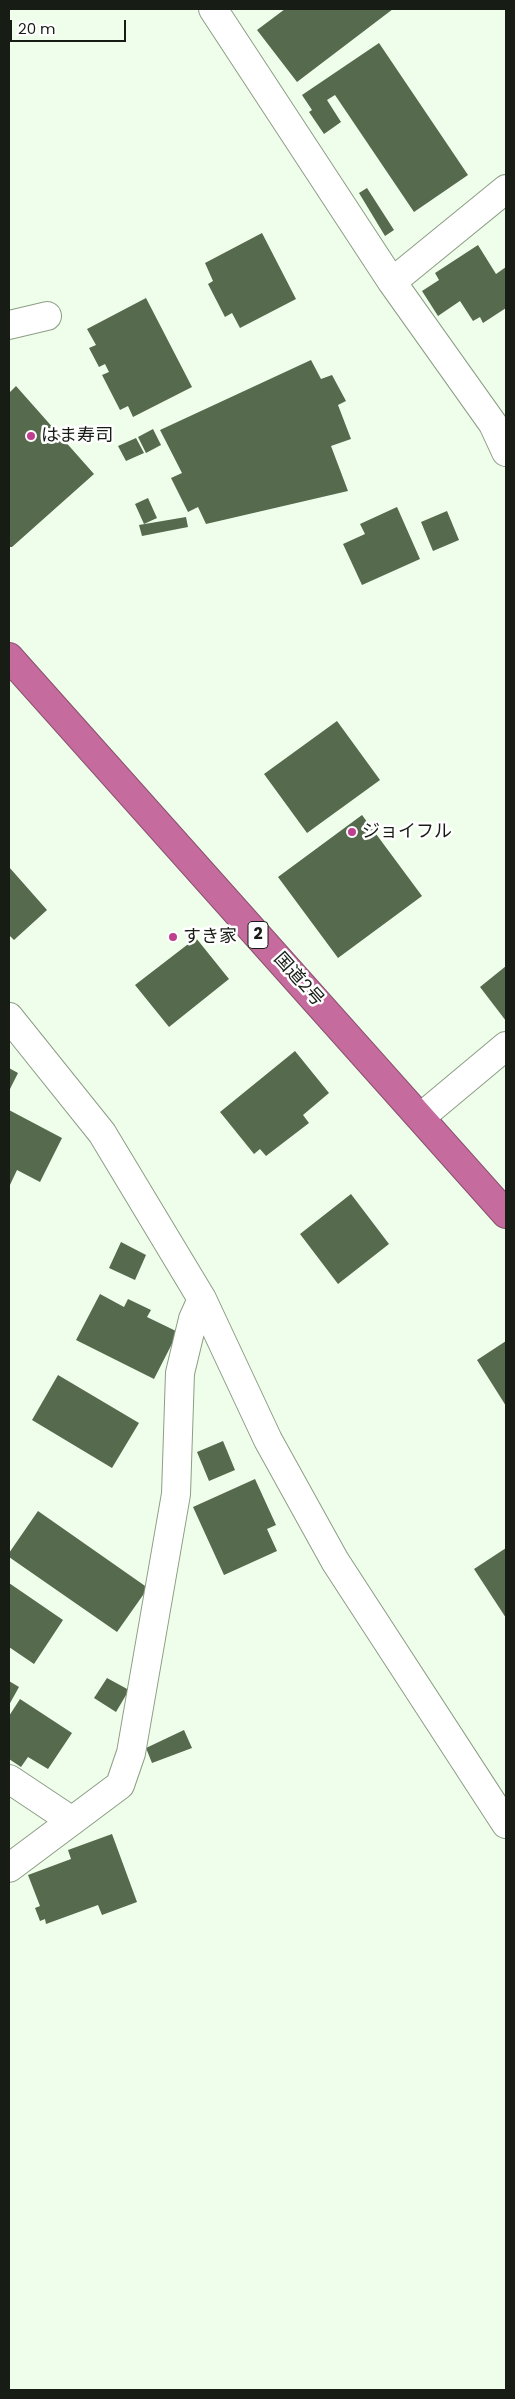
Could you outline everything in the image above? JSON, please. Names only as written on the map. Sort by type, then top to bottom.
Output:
[{"type":"highway","name":"国道2号","points":[[9,657],[506,1214]]},
{"type":"street","points":[[213,9],[392,282],[493,424],[506,452]]},
{"type":"street","points":[[392,282],[506,189]]},
{"type":"street","points":[[9,326],[47,316]]},
{"type":"street","points":[[9,1017],[102,1133],[202,1299],[268,1440],[335,1561],[506,1824]]},
{"type":"street","points":[[421,1117],[506,1046]]},
{"type":"street","points":[[9,1868],[120,1785],[131,1753],[176,1494],[180,1373],[193,1319],[202,1299]]},
{"type":"street","points":[[9,1779],[72,1821]]},
{"type":"building","points":[[285,9],[393,9],[297,82],[257,30]]},
{"type":"building","points":[[379,43],[468,175],[414,212],[335,95],[327,100],[341,122],[324,134],[309,112],[312,110],[302,95]]},
{"type":"building","points":[[367,188],[394,230],[385,236],[359,193]]},
{"type":"building","points":[[262,233],[296,299],[240,328],[232,313],[225,317],[208,284],[213,281],[205,263]]},
{"type":"building","points":[[478,245],[496,274],[506,267],[506,308],[483,323],[480,317],[473,321],[460,301],[438,316],[422,291],[439,280],[435,273]]},
{"type":"building","points":[[146,298],[192,387],[133,417],[128,406],[120,410],[102,375],[109,372],[105,364],[99,367],[89,348],[96,345],[87,329]]},
{"type":"building","points":[[311,360],[321,379],[332,375],[346,401],[338,405],[351,439],[331,446],[348,491],[206,524],[198,507],[188,512],[171,478],[182,473],[160,430]]},
{"type":"building","points":[[16,386],[94,474],[12,547],[9,547],[9,393]]},
{"type":"building","points":[[153,429],[161,445],[146,453],[138,437]]},
{"type":"building","points":[[136,438],[144,453],[126,461],[118,446]]},
{"type":"building","points":[[148,498],[157,518],[144,524],[135,504]]},
{"type":"building","points":[[397,507],[420,559],[362,585],[343,544],[365,534],[360,524]]},
{"type":"building","points":[[447,511],[459,540],[433,551],[421,522]]},
{"type":"building","points":[[186,517],[188,527],[142,536],[139,525]]},
{"type":"building","points":[[337,721],[380,780],[307,833],[264,774]]},
{"type":"building","points":[[362,815],[422,896],[338,958],[278,877]]},
{"type":"building","points":[[9,867],[47,910],[14,940],[9,935]]},
{"type":"building","points":[[196,938],[229,979],[169,1027],[135,985]]},
{"type":"building","points":[[506,966],[506,1021],[480,987]]},
{"type":"building","points":[[295,1051],[329,1093],[303,1115],[309,1123],[266,1156],[260,1149],[254,1154],[220,1112]]},
{"type":"building","points":[[9,1068],[18,1073],[9,1091]]},
{"type":"building","points":[[9,1110],[62,1138],[40,1182],[17,1170],[9,1187]]},
{"type":"building","points":[[351,1194],[389,1244],[338,1284],[300,1234]]},
{"type":"building","points":[[121,1242],[146,1255],[135,1280],[109,1268]]},
{"type":"building","points":[[100,1294],[124,1307],[128,1299],[151,1310],[147,1317],[178,1332],[154,1379],[76,1340]]},
{"type":"building","points":[[506,1341],[506,1406],[477,1360]]},
{"type":"building","points":[[58,1375],[139,1423],[112,1468],[32,1420]]},
{"type":"building","points":[[223,1441],[235,1470],[209,1481],[197,1452]]},
{"type":"building","points":[[255,1479],[276,1525],[267,1529],[277,1551],[224,1575],[193,1507]]},
{"type":"building","points":[[38,1511],[148,1588],[117,1632],[9,1557],[9,1553]]},
{"type":"building","points":[[506,1548],[506,1618],[474,1569]]},
{"type":"building","points":[[9,1583],[63,1620],[34,1664],[9,1647]]},
{"type":"building","points":[[107,1678],[129,1690],[116,1712],[94,1698]]},
{"type":"building","points":[[9,1681],[19,1687],[9,1705]]},
{"type":"building","points":[[20,1699],[72,1733],[48,1769],[28,1757],[21,1767],[9,1759],[9,1716]]},
{"type":"building","points":[[184,1730],[192,1748],[152,1763],[146,1748]]},
{"type":"building","points":[[112,1834],[137,1902],[102,1915],[98,1905],[46,1924],[45,1919],[40,1921],[35,1908],[40,1906],[28,1875],[71,1859],[68,1850]]},
{"type":"place","name":"はま寿司","points":[[31,436]]},
{"type":"place","name":"ジョイフル","points":[[352,832]]},
{"type":"place","name":"すき家","points":[[173,937]]}]
